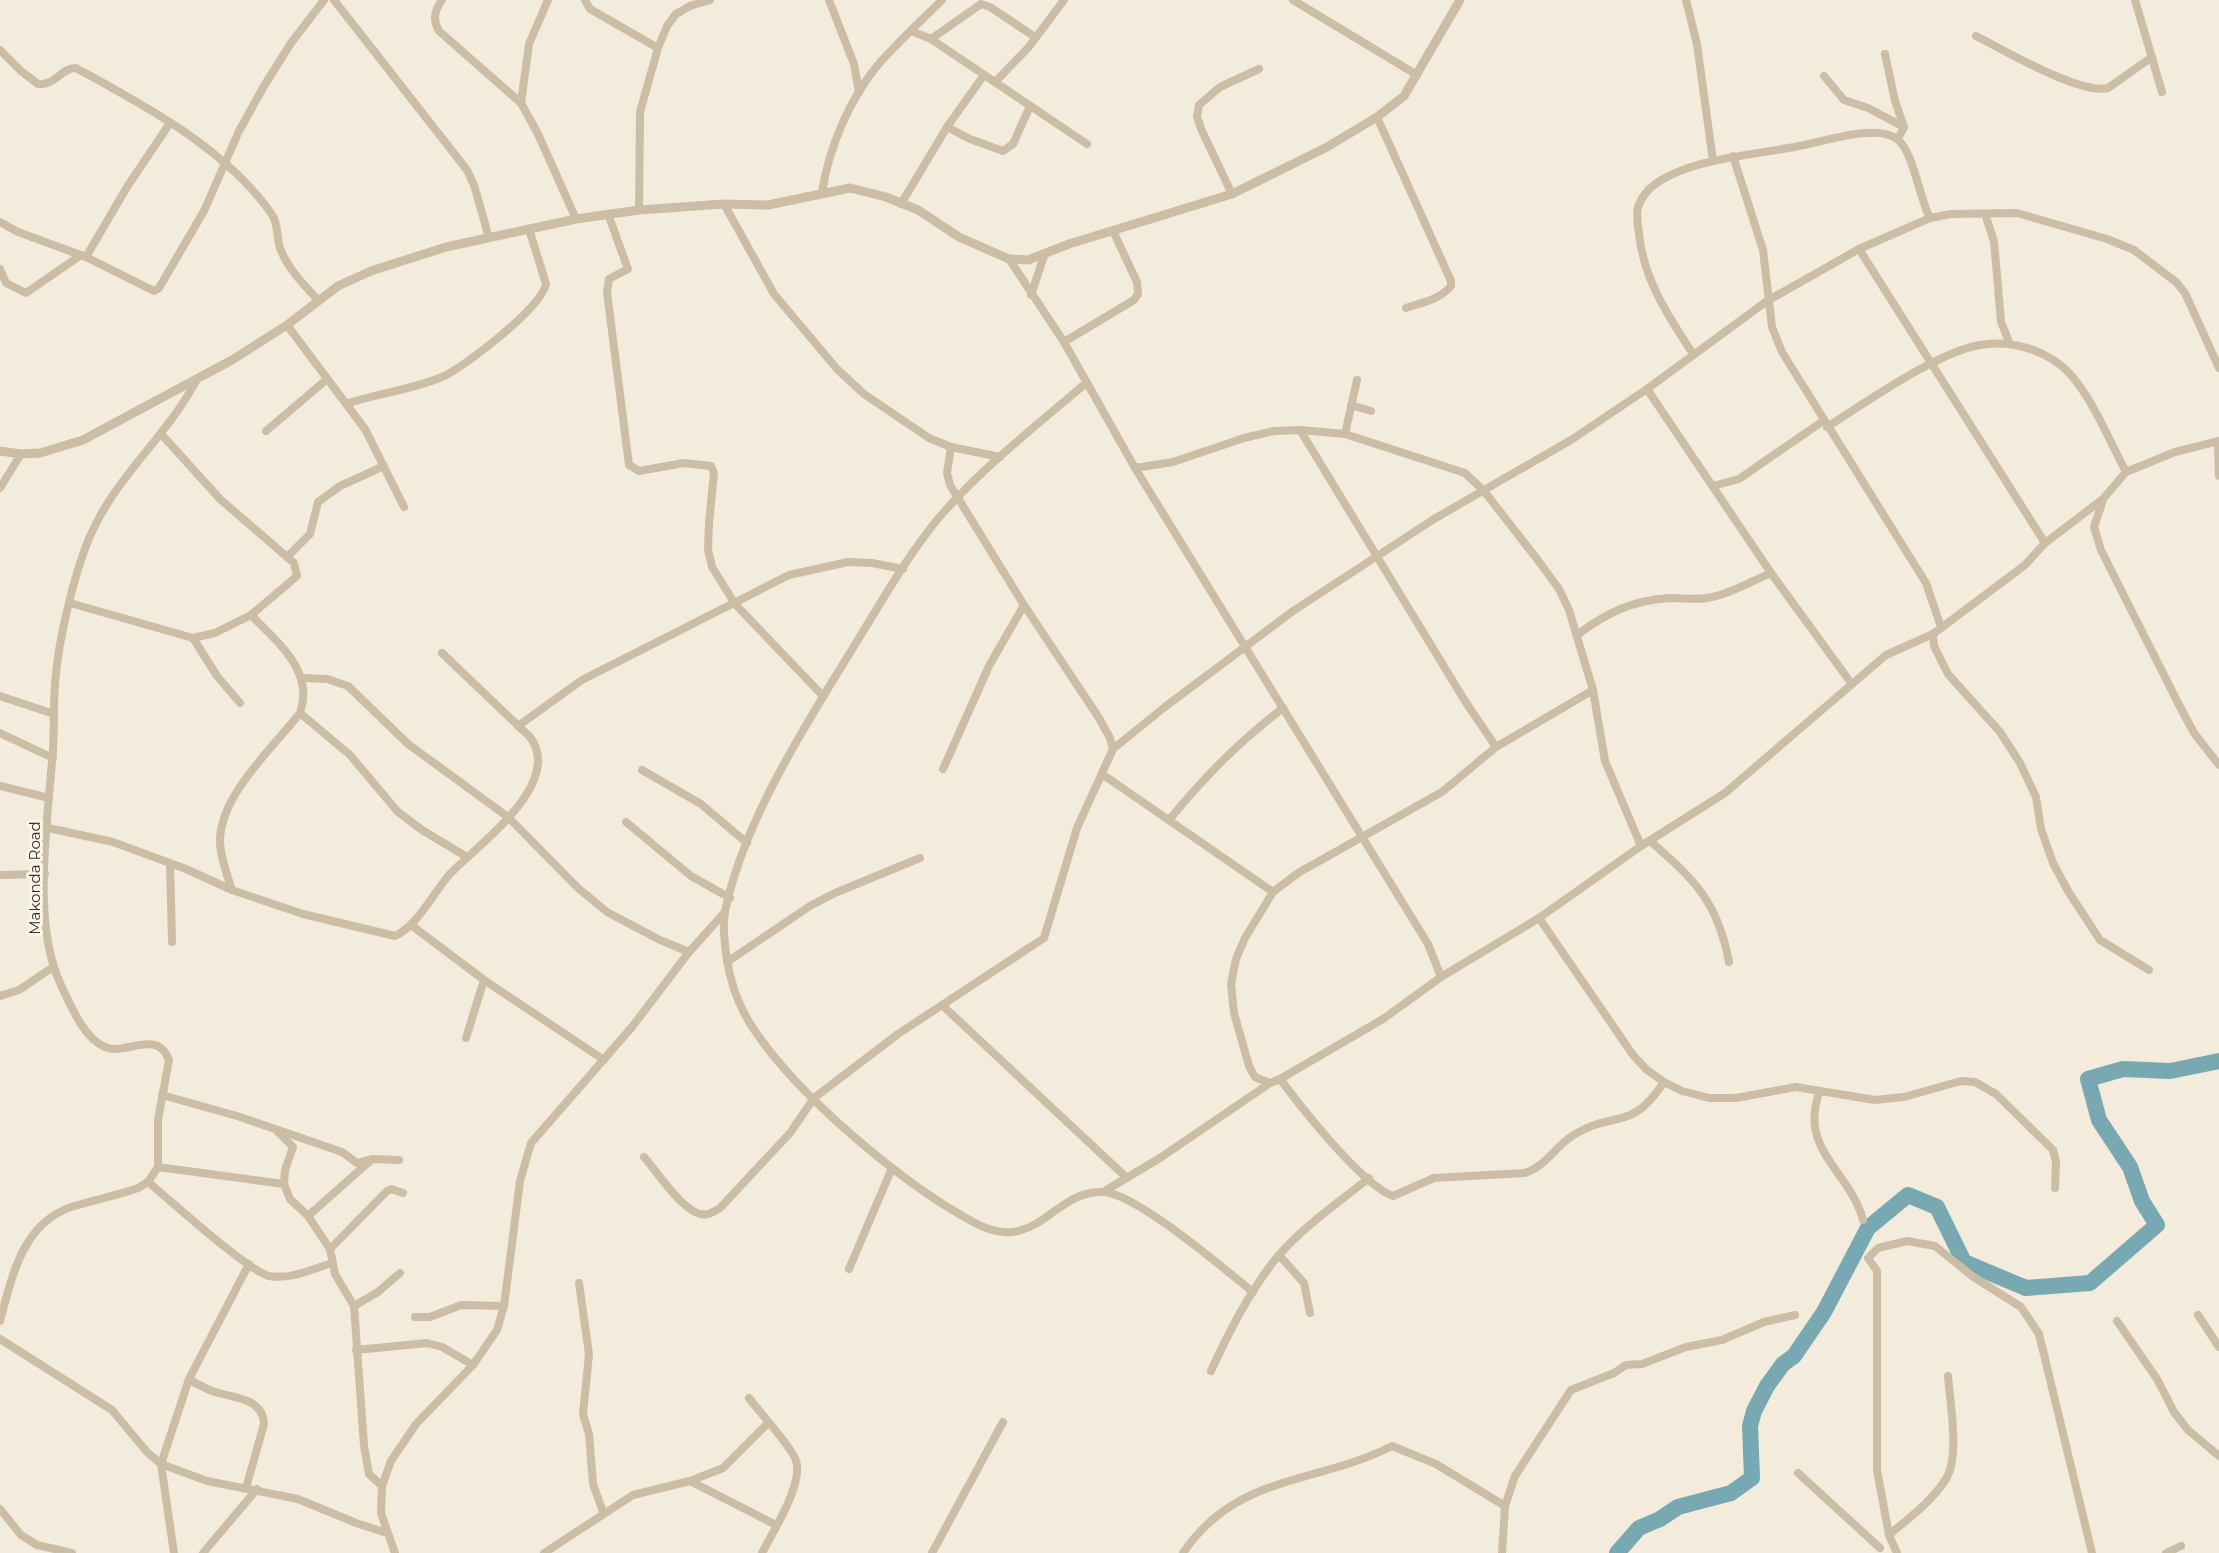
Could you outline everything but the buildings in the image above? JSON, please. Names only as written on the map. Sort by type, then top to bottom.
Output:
[{"type":"street","points":[[0,222],[18,232],[83,256],[154,291],[159,288],[204,211],[239,130],[264,86],[291,42],[324,0]]},
{"type":"street","points":[[334,0],[467,170],[474,185],[489,238]]},
{"type":"street","points":[[442,0],[435,12],[435,24],[439,31],[521,103],[538,134],[576,219]]},
{"type":"street","points":[[521,103],[529,44],[548,0]]},
{"type":"street","points":[[585,0],[590,9],[658,48]]},
{"type":"street","points":[[639,210],[640,112],[658,48],[667,26],[676,14],[690,6],[710,0]]},
{"type":"street","points":[[829,0],[854,64],[859,92]]},
{"type":"street","points":[[822,192],[834,148],[859,92],[876,67],[942,0]]},
{"type":"street","points":[[995,82],[1035,38],[1065,0]]},
{"type":"street","points":[[1293,0],[1417,75]]},
{"type":"street","points":[[0,451],[21,454],[40,453],[83,440],[196,381],[286,325],[318,300],[355,278],[412,256],[576,219],[639,210],[724,204],[768,205],[850,188],[869,192],[931,217],[959,237],[1009,260],[1028,260],[1232,194],[1327,147],[1377,117],[1398,103],[1417,75],[1460,0]]},
{"type":"street","points":[[1686,0],[1697,44],[1713,161]]},
{"type":"street","points":[[2135,0],[2162,92]]},
{"type":"street","points":[[931,39],[981,4],[990,7],[1035,38]]},
{"type":"street","points":[[912,31],[931,39],[1087,144]]},
{"type":"street","points":[[1976,36],[2065,79],[2099,90],[2108,88],[2152,57]]},
{"type":"street","points":[[0,50],[38,84],[52,82],[68,69],[76,68],[170,123],[225,165],[272,215],[283,255],[318,300]]},
{"type":"street","points":[[1885,54],[1895,101],[1904,127],[1898,139]]},
{"type":"street","points":[[1232,194],[1202,131],[1197,117],[1199,105],[1220,87],[1259,69]]},
{"type":"street","points":[[902,204],[947,127],[984,75]]},
{"type":"street","points":[[1824,76],[1844,100],[1868,108],[1904,127]]},
{"type":"street","points":[[947,127],[979,143],[1003,151],[1013,144],[1030,106]]},
{"type":"street","points":[[1377,117],[1451,281],[1451,286],[1445,293],[1432,301],[1406,308]]},
{"type":"street","points":[[0,269],[3,284],[20,292],[32,291],[83,256],[170,123]]},
{"type":"street","points":[[1693,354],[1650,282],[1640,243],[1637,211],[1647,192],[1654,185],[1713,161],[1733,156],[1870,133],[1888,134],[1898,139],[1909,157],[1922,203],[1930,218]]},
{"type":"street","points":[[1733,156],[1763,250],[1767,301],[1772,327],[1782,352],[1926,583],[1941,627]]},
{"type":"street","points":[[724,204],[774,294],[837,369],[864,394],[929,438],[951,447],[1000,457]]},
{"type":"street","points":[[644,1157],[677,1198],[695,1214],[706,1215],[720,1208],[783,1141],[814,1098],[889,1040],[1044,938],[1064,867],[1113,749],[1293,611],[1378,556],[1570,440],[1647,389],[1767,301],[1859,249],[1930,218],[1951,214],[1986,214],[2003,211],[2041,219],[2107,239],[2141,255],[2176,282],[2185,293],[2219,368]]},
{"type":"street","points":[[608,214],[628,269],[609,279],[607,292],[629,465],[639,471],[684,463],[711,466],[714,473],[708,549],[711,567],[735,604],[823,696]]},
{"type":"street","points":[[1986,214],[1994,242],[2001,322],[2010,344]]},
{"type":"street","points":[[346,404],[446,375],[521,319],[538,300],[546,284],[529,229]]},
{"type":"street","points":[[1064,342],[1134,300],[1138,294],[1137,282],[1113,231]]},
{"type":"street","points":[[1859,249],[2045,543]]},
{"type":"street","points":[[1031,295],[1045,253]]},
{"type":"street","points":[[1009,260],[1064,342],[1135,468],[1428,944],[1441,977]]},
{"type":"street","points":[[286,325],[365,429],[404,507]]},
{"type":"street","points":[[1713,486],[1739,479],[1825,424],[1930,364],[1980,345],[2010,344],[2052,358],[2071,375],[2086,396],[2126,472]]},
{"type":"street","points":[[266,430],[326,380]]},
{"type":"street","points":[[1344,434],[1357,380]]},
{"type":"street","name":"Makonda Road","points":[[158,1167],[158,1120],[169,1067],[166,1053],[152,1044],[115,1049],[96,1043],[70,1004],[53,967],[46,931],[45,874],[53,758],[55,682],[70,603],[84,553],[98,520],[133,469],[162,435],[196,381]]},
{"type":"street","points":[[395,1553],[381,1513],[382,1486],[391,1461],[404,1439],[473,1365],[497,1330],[504,1306],[515,1208],[531,1143],[604,1060],[665,986],[688,952],[724,913],[747,843],[806,725],[903,569],[935,522],[957,497],[1000,457],[1086,382]]},
{"type":"street","points":[[1647,389],[1771,573],[1851,684]]},
{"type":"street","points":[[1351,405],[1371,411]]},
{"type":"street","points":[[1135,468],[1173,462],[1244,438],[1274,431],[1300,430],[1344,434],[1455,468],[1473,479],[1559,589],[1577,635],[1593,690],[1605,761],[1641,846]]},
{"type":"street","points":[[1300,430],[1496,747]]},
{"type":"street","points":[[70,603],[193,638],[215,633],[251,615],[297,576],[297,567],[220,499],[162,435]]},
{"type":"street","points":[[724,913],[727,962],[738,998],[754,1030],[782,1067],[892,1168],[975,1223],[999,1233],[1015,1233],[1033,1226],[1085,1195],[1103,1192],[1127,1178],[1270,1083],[1383,1019],[1441,977],[1539,918],[1641,846],[1725,793],[1886,656],[1933,634],[1970,609],[2025,565],[2045,543],[2103,499],[2126,472],[2175,452],[2218,442],[2219,476]]},
{"type":"street","points":[[951,447],[947,473],[957,497],[1024,605],[1099,718],[1113,749]]},
{"type":"street","points":[[0,488],[21,454]]},
{"type":"street","points":[[287,557],[310,534],[318,502],[339,486],[384,466]]},
{"type":"street","points":[[2103,499],[2094,527],[2101,550],[2184,715],[2194,733],[2219,765]]},
{"type":"street","points":[[519,726],[592,675],[789,575],[848,562],[872,563],[903,569]]},
{"type":"street","points":[[1577,635],[1610,612],[1626,606],[1656,599],[1704,598],[1722,595],[1771,573]]},
{"type":"street","points":[[943,769],[989,666],[1024,605]]},
{"type":"street","points":[[232,890],[220,842],[223,817],[242,786],[300,713],[304,701],[303,678],[288,655],[251,615]]},
{"type":"street","points":[[1933,634],[1934,646],[1948,674],[2000,732],[2020,763],[2036,796],[2041,829],[2053,863],[2068,891],[2100,940],[2149,970]]},
{"type":"street","points":[[193,638],[217,676],[240,703]]},
{"type":"street","points":[[48,828],[113,842],[170,863],[232,890],[303,914],[387,936],[395,936],[411,925],[433,894],[508,818],[527,794],[540,760],[536,744],[442,652]]},
{"type":"street","points":[[303,678],[327,678],[348,686],[408,744],[508,818],[578,888],[608,912],[688,952]]},
{"type":"street","points":[[1270,1083],[1255,1077],[1249,1066],[1234,1013],[1231,984],[1236,959],[1245,938],[1273,892],[1298,873],[1364,839],[1442,792],[1496,747],[1593,690]]},
{"type":"street","points":[[0,696],[54,714]]},
{"type":"street","points":[[1169,820],[1210,770],[1241,741],[1283,708]]},
{"type":"street","points":[[300,713],[350,755],[382,796],[398,812],[422,830],[467,857]]},
{"type":"street","points":[[0,733],[53,758]]},
{"type":"street","points":[[642,770],[701,804],[747,843]]},
{"type":"street","points":[[1102,774],[1273,892]]},
{"type":"street","points":[[0,786],[49,798]]},
{"type":"street","points":[[626,822],[691,876],[730,898]]},
{"type":"street","points":[[1650,841],[1692,880],[1707,900],[1724,937],[1729,962]]},
{"type":"street","points":[[727,962],[810,906],[835,892],[920,858]]},
{"type":"street","points":[[170,863],[172,942]]},
{"type":"street","points":[[0,874],[45,874]]},
{"type":"street","points":[[1539,918],[1633,1055],[1647,1071],[1664,1082],[1682,1091],[1709,1098],[1736,1098],[1796,1087],[1819,1093],[1875,1100],[1904,1097],[1961,1081],[1975,1082],[1996,1094],[2053,1150],[2056,1162],[2055,1188]]},
{"type":"street","points":[[411,925],[484,980],[604,1060]]},
{"type":"street","points":[[0,996],[19,990],[53,967]]},
{"type":"street","points":[[466,1038],[484,980]]},
{"type":"street","points":[[942,1005],[1127,1178]]},
{"type":"street","points":[[1280,1079],[1331,1141],[1369,1178],[1393,1196],[1434,1178],[1526,1173],[1536,1170],[1574,1135],[1636,1114],[1652,1101],[1664,1082]]},
{"type":"street","points":[[1819,1093],[1814,1107],[1816,1140],[1857,1202],[1863,1220]]},
{"type":"street","points":[[162,1095],[237,1116],[278,1132],[342,1152],[357,1163],[372,1159],[399,1160]]},
{"type":"street","points":[[278,1132],[293,1147],[285,1170],[284,1184],[290,1199],[308,1216],[330,1249],[332,1263],[340,1285],[354,1306],[360,1420],[367,1467],[373,1479],[382,1486]]},
{"type":"street","points":[[308,1216],[372,1159]]},
{"type":"street","points":[[0,1321],[3,1296],[20,1255],[33,1232],[45,1220],[70,1208],[127,1192],[148,1182],[158,1167],[284,1184]]},
{"type":"street","points":[[849,1269],[892,1168]]},
{"type":"street","points":[[1211,1371],[1253,1292],[1280,1255],[1306,1229],[1369,1178]]},
{"type":"street","points":[[148,1182],[249,1264],[267,1275],[283,1277],[332,1263]]},
{"type":"street","points":[[330,1249],[387,1191],[391,1189],[403,1193]]},
{"type":"street","points":[[1103,1192],[1124,1198],[1209,1257],[1253,1292]]},
{"type":"street","points":[[1897,1553],[1891,1539],[1877,1470],[1879,1345],[1877,1271],[1868,1258],[1878,1248],[1907,1241],[1935,1246],[1972,1276],[2021,1307],[2039,1334],[2092,1553]]},
{"type":"street","points":[[1280,1255],[1304,1283],[1310,1313]]},
{"type":"street","points":[[174,1553],[161,1464],[189,1379],[249,1264]]},
{"type":"street","points":[[354,1306],[378,1292],[400,1273]]},
{"type":"street","points":[[579,1283],[589,1354],[583,1414],[589,1434],[593,1484],[603,1512]]},
{"type":"street","points":[[415,1317],[430,1317],[461,1305],[504,1306]]},
{"type":"street","points":[[1502,1553],[1505,1506],[1515,1476],[1526,1455],[1571,1390],[1614,1373],[1626,1365],[1642,1364],[1686,1347],[1722,1340],[1764,1322],[1795,1315]]},
{"type":"street","points":[[2198,1315],[2219,1347]]},
{"type":"street","points":[[2117,1321],[2157,1379],[2174,1412],[2188,1430],[2219,1456]]},
{"type":"street","points":[[0,1339],[112,1410],[147,1452],[161,1464],[198,1478],[298,1499],[387,1533]]},
{"type":"street","points":[[356,1350],[427,1343],[442,1347],[473,1365]]},
{"type":"street","points":[[1798,1473],[1877,1550],[1928,1501],[1948,1477],[1952,1461],[1952,1442],[1948,1376]]},
{"type":"street","points":[[189,1379],[215,1392],[242,1398],[257,1407],[264,1416],[264,1424],[246,1488]]},
{"type":"street","points":[[749,1398],[795,1458],[797,1472],[794,1489],[762,1553]]},
{"type":"street","points":[[932,1553],[1002,1422]]},
{"type":"street","points":[[544,1553],[603,1512],[620,1505],[633,1495],[690,1481],[723,1468],[767,1424]]},
{"type":"street","points":[[1183,1553],[1206,1524],[1221,1511],[1244,1498],[1392,1446],[1436,1464],[1505,1506]]},
{"type":"street","points":[[690,1481],[776,1526]]},
{"type":"street","points":[[203,1553],[256,1489]]},
{"type":"street","points":[[0,1509],[21,1535],[37,1545],[72,1553]]},
{"type":"street","points":[[2166,1553],[2181,1546]]},
{"type":"waterway","points":[[1617,1553],[1639,1528],[1660,1519],[1678,1507],[1731,1493],[1752,1478],[1750,1426],[1754,1411],[1767,1386],[1783,1364],[1794,1356],[1824,1312],[1868,1228],[1908,1195],[1937,1207],[1964,1262],[2026,1288],[2090,1283],[2157,1225],[2142,1201],[2130,1167],[2099,1120],[2088,1079],[2123,1069],[2170,1071],[2219,1061]]}]
